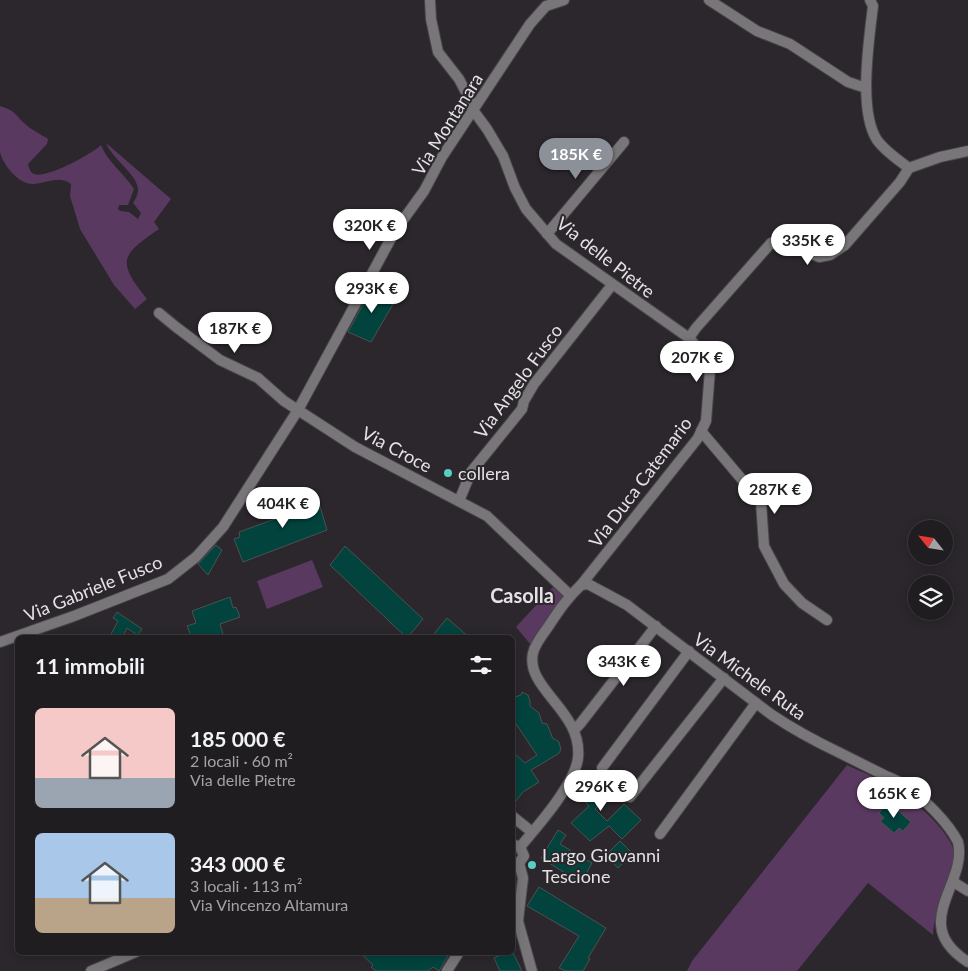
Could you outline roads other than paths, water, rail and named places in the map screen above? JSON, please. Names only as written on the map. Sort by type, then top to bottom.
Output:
[{"type":"street","name":"Via delle Pietre","points":[[430,0],[430,19],[438,52],[459,79],[473,110],[487,129],[502,156],[526,209],[556,244],[689,338]]},
{"type":"street","name":"Via Montanara","points":[[298,410],[395,231],[424,191],[442,157],[530,24],[546,3],[564,0]]},
{"type":"street","points":[[709,0],[757,31],[790,44],[848,82],[866,88]]},
{"type":"street","points":[[870,0],[873,6],[866,88],[871,122],[877,139],[888,152],[909,168]]},
{"type":"street","points":[[547,234],[624,142]]},
{"type":"street","points":[[689,338],[771,242],[781,241],[819,257],[830,255],[845,245],[900,182],[909,168],[940,157],[968,151]]},
{"type":"street","name":"Via Angelo Fusco","points":[[459,501],[471,472],[522,409],[524,401],[534,384],[612,285]]},
{"type":"street","name":"Via Croce","points":[[159,313],[220,360],[258,378],[284,401],[356,447],[487,516],[570,595]]},
{"type":"street","name":"Via Duca Catemario","points":[[574,730],[568,718],[536,676],[532,664],[533,654],[537,643],[570,595],[698,438],[706,421],[710,370],[705,356],[689,338]]},
{"type":"street","name":"Via Gabriele Fusco","points":[[20,635],[168,579],[196,557],[231,516],[298,410]]},
{"type":"street","points":[[701,431],[761,502],[764,546],[784,584],[802,603],[827,620]]},
{"type":"street","name":"Via Michele Ruta","points":[[580,585],[588,584],[627,605],[796,731],[906,785],[949,827],[959,844],[961,860],[942,925],[952,948],[960,957],[968,962]]},
{"type":"street","points":[[532,971],[518,921],[523,878],[516,864],[524,856],[516,845],[532,832],[557,800],[574,772],[578,759],[577,738],[574,730],[656,626]]},
{"type":"street","name":"Via Gabriele Fusco","points":[[0,642],[15,637]]},
{"type":"street","points":[[602,768],[689,651]]},
{"type":"street","points":[[630,797],[724,678]]},
{"type":"street","points":[[660,834],[756,703]]},
{"type":"street","points":[[515,818],[532,832]]},
{"type":"street","points":[[955,883],[968,891]]},
{"type":"street","points":[[91,971],[129,955]]},
{"type":"street","points":[[446,971],[457,955]]},
{"type":"place","name":"collera","points":[[448,473]]},
{"type":"place","name":"Largo Giovanni Tescione","points":[[532,865]]},
{"type":"district","name":"Casolla","points":[[522,595]]}]
